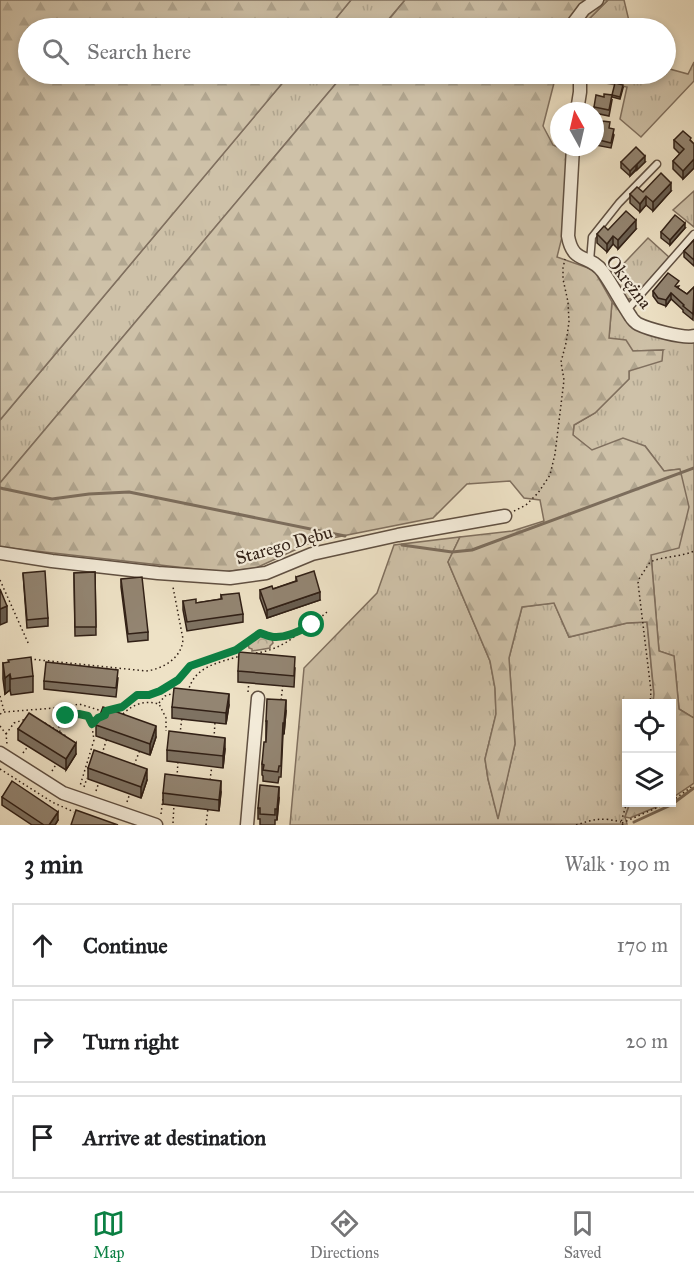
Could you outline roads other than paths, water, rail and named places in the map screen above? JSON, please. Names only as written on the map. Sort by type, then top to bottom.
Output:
[{"type":"street","points":[[577,18],[584,9],[597,0]]},
{"type":"street","points":[[578,102],[580,84]]},
{"type":"street","name":"Okrężna","points":[[572,156],[568,236],[573,252],[598,266],[637,323],[688,338],[693,336]]},
{"type":"street","name":"Starego Dębu","points":[[0,553],[171,574],[218,578],[243,577],[266,573],[312,554],[387,537],[505,516]]},
{"type":"street","points":[[247,825],[253,697]]},
{"type":"street","points":[[2,751],[63,793],[158,823]]},
{"type":"lane","points":[[590,262],[591,237],[619,203],[657,164]]},
{"type":"lane","points":[[627,310],[694,234]]},
{"type":"waterway","points":[[402,545],[452,552],[472,550],[694,468]]},
{"type":"waterway","points":[[0,488],[52,499],[129,492],[345,536]]},
{"type":"waterway","points":[[634,822],[671,805],[694,788]]}]
